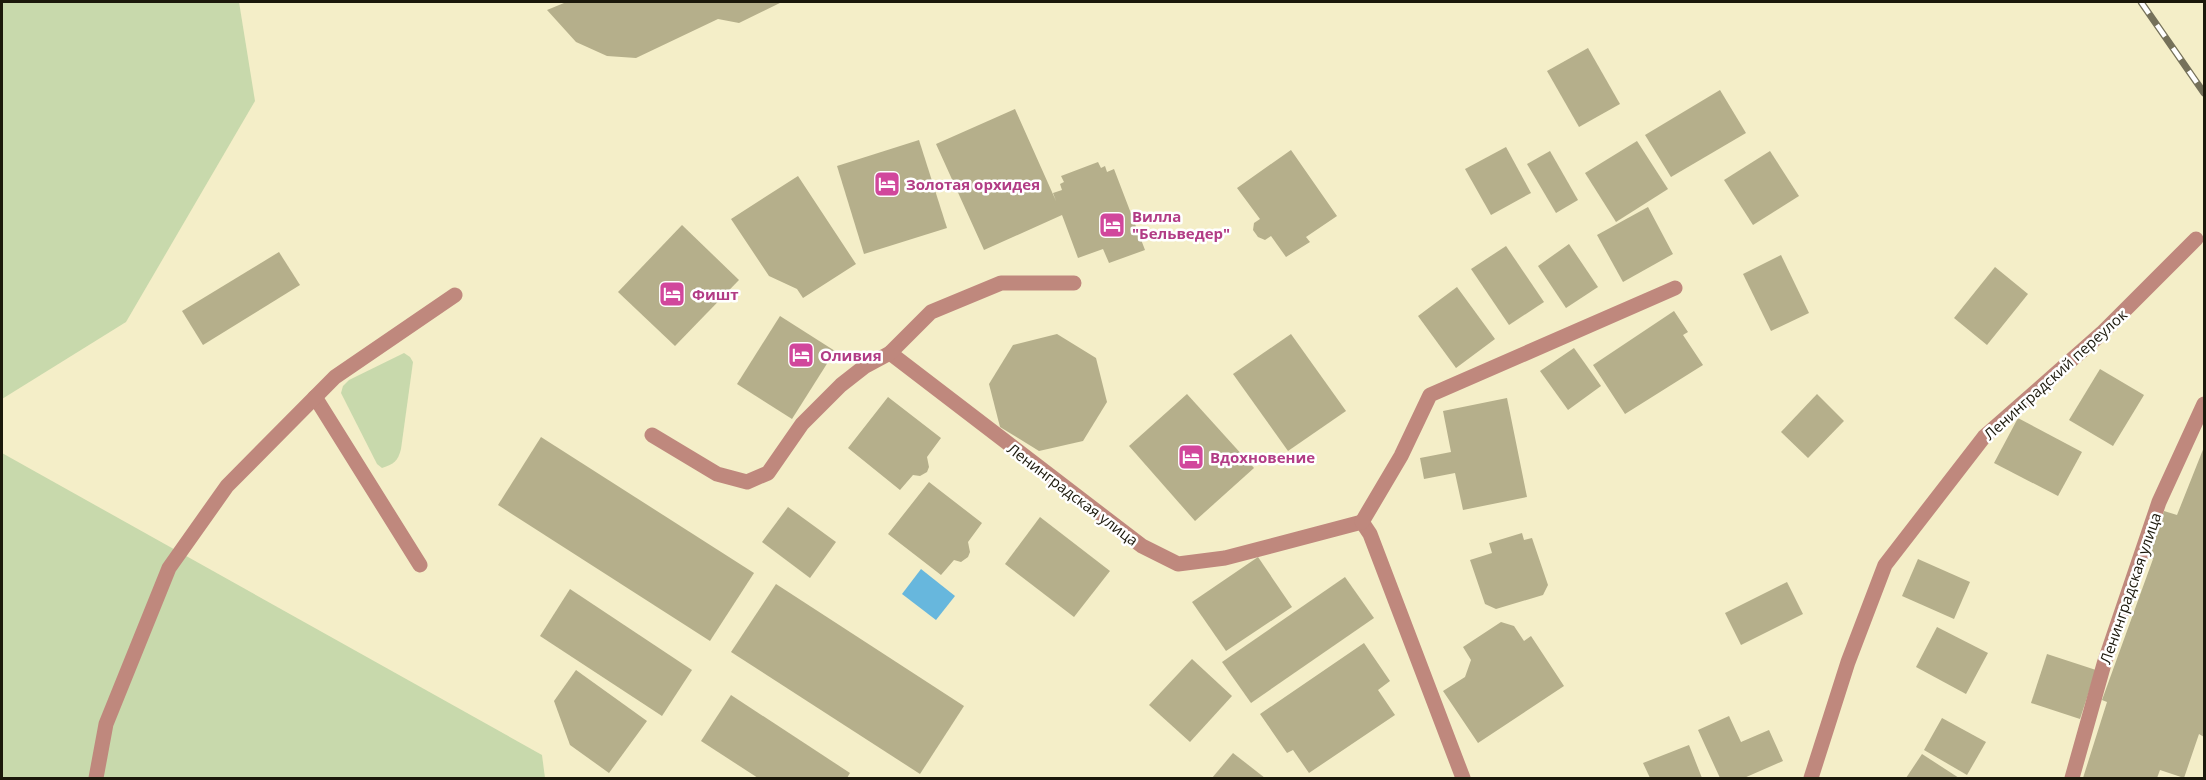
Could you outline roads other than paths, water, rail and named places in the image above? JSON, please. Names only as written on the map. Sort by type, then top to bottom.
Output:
[{"type":"street","name":"Ленинградский переулок","points":[[1811,778],[1848,662],[1886,565],[1984,437],[2102,333],[2196,240]]},
{"type":"street","points":[[652,435],[717,474],[747,482],[768,473],[802,424],[841,385],[864,367],[890,353],[931,312],[1001,282],[1074,283]]},
{"type":"street","points":[[1463,778],[1370,534],[1362,522],[1401,456],[1430,394],[1675,288]]},
{"type":"street","points":[[96,778],[106,724],[169,568],[227,486],[335,377],[455,295]]},
{"type":"street","name":"Ленинградская улица","points":[[890,353],[1142,546],[1178,564],[1225,558],[1362,522]]},
{"type":"street","points":[[315,397],[420,565]]},
{"type":"street","name":"Ленинградская улица","points":[[2072,778],[2104,664],[2160,502],[2205,404]]},
{"type":"water","points":[[921,569],[955,596],[936,620],[902,594]]},
{"type":"railway","points":[[2141,2],[2204,93]]},
{"type":"place","name":"Золотая орхидея","points":[[887,184]]},
{"type":"place","name":"Вилла \"Бельведер\"","points":[[1112,225]]},
{"type":"place","name":"Фишт","points":[[672,294]]},
{"type":"place","name":"Оливия","points":[[801,355]]},
{"type":"place","name":"Вдохновение","points":[[1191,457]]}]
